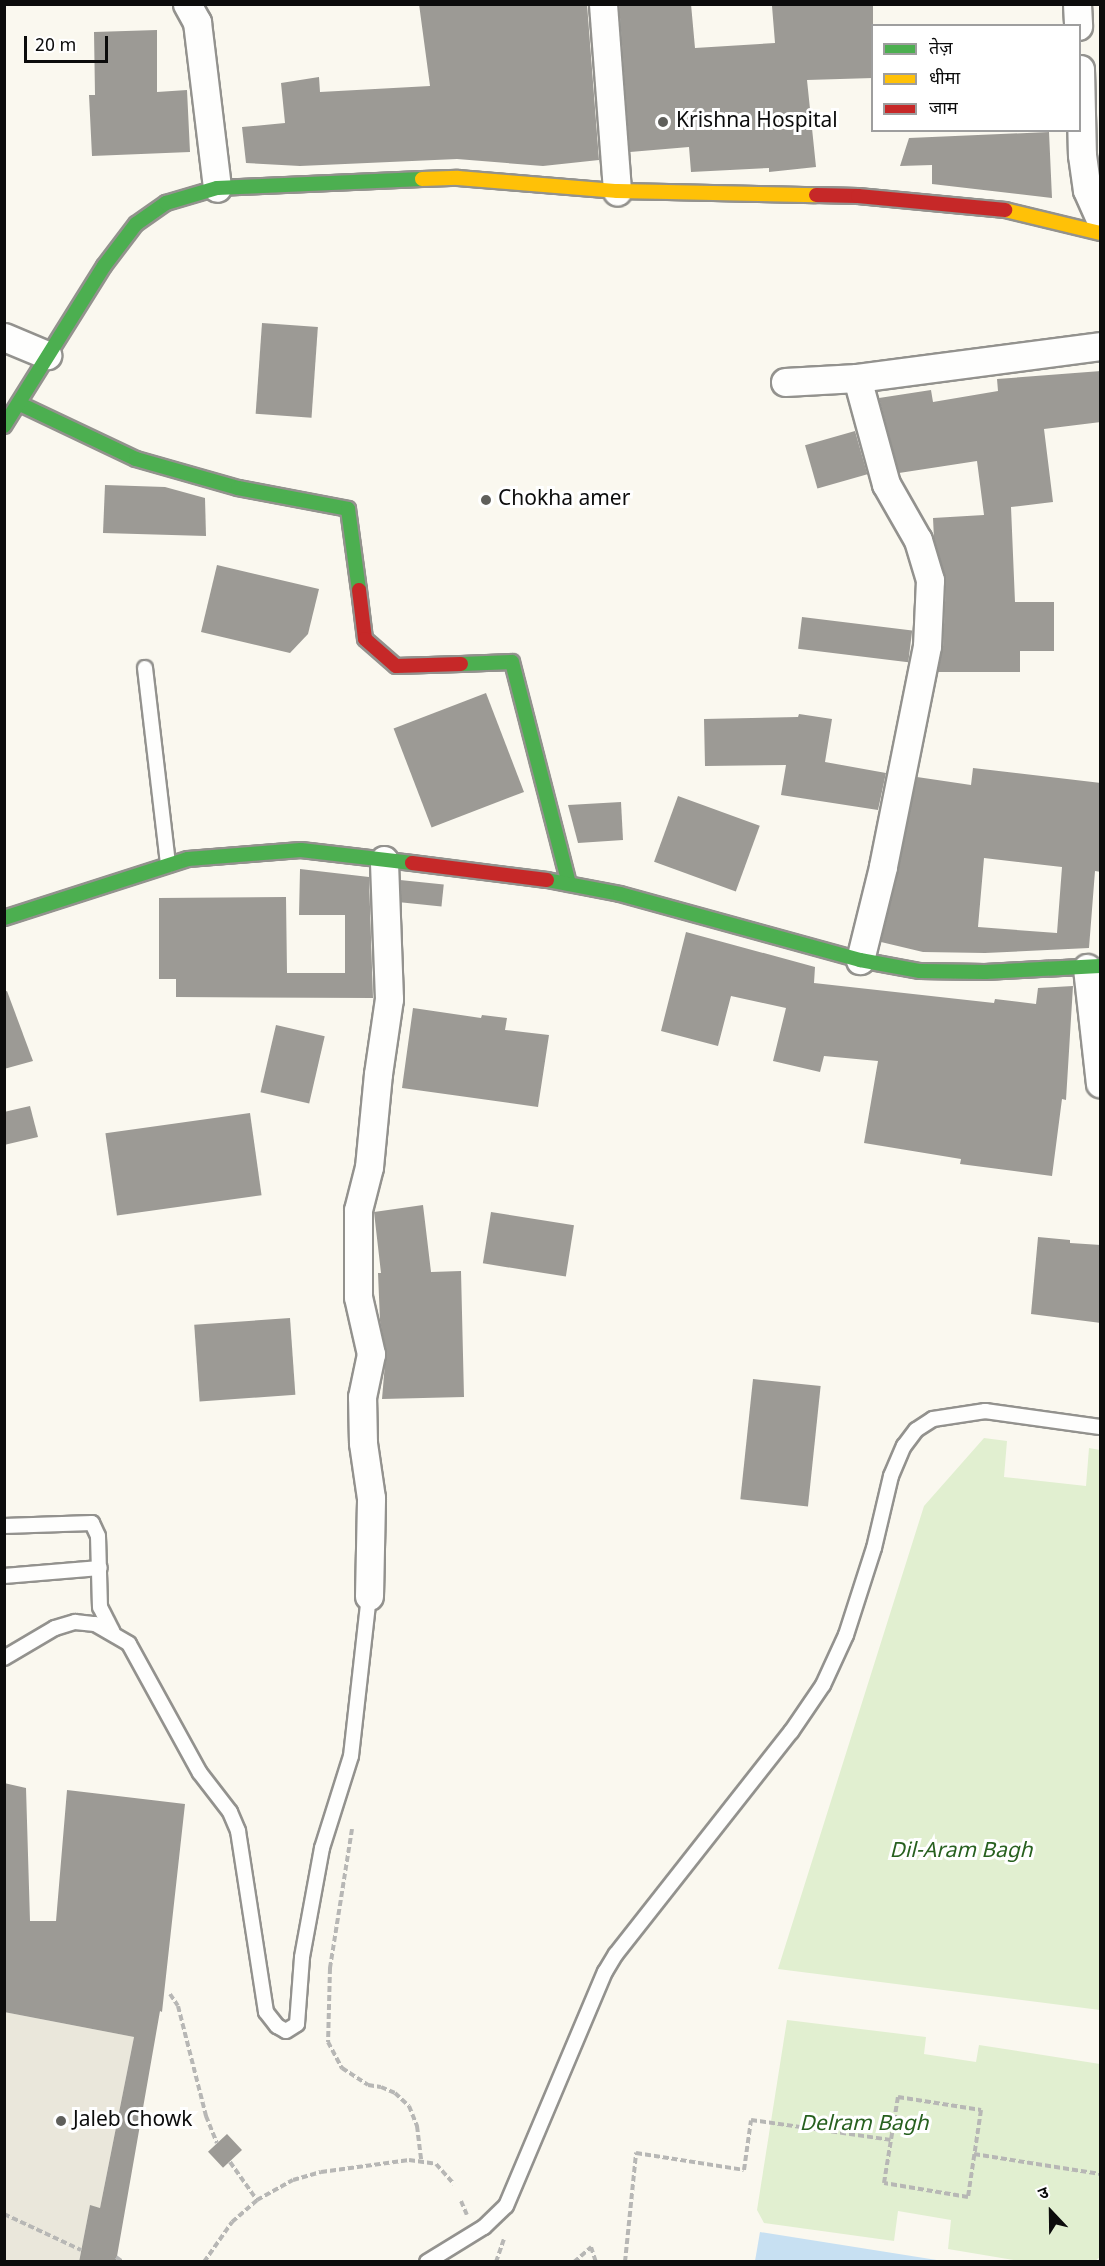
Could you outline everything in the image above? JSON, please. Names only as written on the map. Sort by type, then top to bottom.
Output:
[{"type":"street","points":[[187,4],[197,22],[217,188]]},
{"type":"street","points":[[603,4],[617,191]]},
{"type":"street","points":[[1077,4],[1078,24]]},
{"type":"street","points":[[1081,91],[1085,179],[1087,190],[1101,219]]},
{"type":"street","points":[[4,426],[20,404],[47,356],[104,266],[136,224],[166,203],[217,188],[458,178],[617,191],[858,196],[1012,211],[1101,233]]},
{"type":"street","points":[[4,337],[47,356]]},
{"type":"street","points":[[784,382],[857,378],[1101,346]]},
{"type":"street","points":[[857,378],[886,484],[918,540],[930,580],[927,646],[883,867],[860,960]]},
{"type":"street","points":[[20,404],[136,459],[238,488],[348,509],[366,639],[396,666],[512,662],[569,884]]},
{"type":"street","points":[[4,918],[188,859],[301,850],[518,875],[620,894],[860,960],[920,971],[1094,967],[1101,1083]]},
{"type":"street","points":[[369,1596],[371,1498],[363,1443],[362,1397],[371,1354],[358,1297],[357,1210],[369,1167],[378,1074],[389,999],[384,860]]},
{"type":"lane","points":[[145,668],[168,865]]},
{"type":"lane","points":[[427,2262],[484,2227],[506,2206],[605,1972],[616,1954],[791,1732],[824,1685],[846,1635],[873,1548],[891,1476],[904,1446],[915,1430],[933,1419],[985,1411],[1101,1427]]},
{"type":"lane","points":[[4,1526],[92,1524],[98,1536],[100,1607],[113,1632]]},
{"type":"lane","points":[[4,1576],[100,1568]]},
{"type":"lane","points":[[4,1658],[55,1628],[75,1622],[95,1624],[113,1632],[129,1644],[143,1665],[200,1773],[230,1812],[238,1831],[266,2012],[278,2026],[286,2031],[297,2024],[303,1956],[322,1848],[351,1756],[369,1596]]},
{"type":"path","points":[[354,1818],[330,1968],[328,2042],[342,2068],[368,2085],[395,2093],[409,2106],[417,2126],[421,2160]]},
{"type":"path","points":[[170,1994],[178,2006],[206,2116],[217,2144]]},
{"type":"path","points":[[898,2097],[981,2110],[974,2154],[968,2197],[884,2183],[898,2097]]},
{"type":"path","points":[[625,2262],[636,2153],[744,2170],[751,2120],[891,2140]]},
{"type":"path","points":[[974,2154],[1101,2174]]},
{"type":"path","points":[[204,2262],[232,2222],[257,2200],[293,2180],[321,2172],[421,2160],[436,2164],[454,2184]]},
{"type":"path","points":[[230,2162],[257,2200]]},
{"type":"path","points":[[4,2214],[81,2250]]},
{"type":"path","points":[[574,2262],[591,2247],[596,2262]]},
{"type":"path","points":[[116,2257],[123,2262]]},
{"type":"green space","name":"Dil-Aram Bagh","points":[[984,1438],[1007,1441],[1004,1477],[1086,1486],[1089,1448],[1100,1450],[1100,2010],[778,1969],[924,1506]]},
{"type":"green space","name":"Delram Bagh","points":[[787,2020],[926,2037],[924,2054],[976,2062],[979,2045],[1100,2064],[1100,2257],[1095,2261],[1020,2261],[948,2249],[951,2220],[898,2211],[894,2241],[764,2223],[757,2210]]},
{"type":"shaded area","name":"Jaleb Chowk","points":[[4,2012],[134,2037],[100,2208],[90,2206],[79,2261],[5,2261]]},
{"type":"water","points":[[760,2232],[943,2261],[755,2261]]},
{"type":"building","points":[[419,4],[587,4],[599,160],[543,166],[457,159],[300,166],[246,163],[242,127],[285,123],[281,83],[319,77],[320,92],[430,86]]},
{"type":"building","points":[[619,4],[691,4],[695,48],[775,43],[772,6],[873,4],[871,78],[807,80],[816,167],[769,172],[769,168],[691,172],[689,147],[630,152]]},
{"type":"building","points":[[157,30],[157,92],[187,90],[190,152],[92,156],[89,95],[95,95],[94,32]]},
{"type":"building","points":[[1049,132],[1052,198],[932,184],[932,165],[900,166],[909,138]]},
{"type":"building","points":[[262,323],[318,327],[312,418],[256,414]]},
{"type":"building","points":[[1101,371],[1101,422],[1044,429],[1053,502],[1011,507],[1015,602],[1054,602],[1054,651],[1020,651],[1020,672],[938,672],[943,647],[946,581],[934,539],[933,518],[984,515],[977,461],[899,473],[879,398],[931,390],[933,402],[998,391],[997,379]]},
{"type":"building","points":[[855,431],[867,474],[817,489],[805,445]]},
{"type":"building","points":[[105,485],[165,487],[205,498],[206,536],[103,533]]},
{"type":"building","points":[[217,565],[319,589],[308,634],[290,653],[201,632]]},
{"type":"building","points":[[802,617],[912,631],[908,662],[798,649]]},
{"type":"building","points":[[486,693],[524,792],[432,827],[394,728]]},
{"type":"building","points":[[799,714],[832,719],[825,762],[886,773],[878,810],[781,795],[786,765],[705,766],[704,719],[798,717]]},
{"type":"building","points":[[973,768],[1101,783],[1101,872],[1095,871],[1089,948],[985,953],[923,952],[881,942],[917,777],[971,785]],"holes":[[[984,858],[1062,867],[1057,933],[978,927]]]},
{"type":"building","points":[[678,796],[760,826],[736,892],[654,862]]},
{"type":"building","points":[[621,802],[623,840],[578,843],[568,805]]},
{"type":"building","points":[[300,869],[369,877],[373,998],[176,997],[176,979],[159,979],[159,898],[286,897],[287,973],[345,973],[345,915],[299,915]]},
{"type":"building","points":[[400,880],[444,885],[441,906],[398,902]]},
{"type":"building","points":[[686,932],[815,967],[814,983],[994,1003],[995,999],[1036,1004],[1038,988],[1073,986],[1066,1100],[1062,1099],[1052,1176],[960,1164],[961,1159],[864,1143],[878,1061],[824,1056],[820,1072],[773,1061],[786,1008],[731,996],[718,1046],[661,1031]]},
{"type":"building","points":[[7,991],[33,1061],[4,1069],[4,992]]},
{"type":"building","points":[[413,1008],[481,1018],[482,1015],[507,1018],[505,1030],[549,1035],[538,1107],[402,1088]]},
{"type":"building","points":[[276,1025],[325,1036],[309,1103],[260,1092]]},
{"type":"building","points":[[30,1106],[38,1137],[4,1145],[4,1112]]},
{"type":"building","points":[[250,1113],[262,1195],[117,1216],[105,1133]]},
{"type":"building","points":[[423,1205],[431,1272],[461,1271],[464,1397],[382,1399],[386,1351],[380,1321],[378,1273],[381,1273],[374,1212]]},
{"type":"building","points":[[491,1212],[574,1225],[566,1277],[483,1263]]},
{"type":"building","points":[[1038,1237],[1070,1240],[1070,1243],[1101,1245],[1101,1323],[1031,1314]]},
{"type":"building","points":[[290,1318],[295,1395],[200,1402],[194,1325]]},
{"type":"building","points":[[753,1379],[821,1386],[808,1506],[740,1499]]},
{"type":"building","points":[[4,1783],[26,1788],[30,1921],[56,1921],[67,1790],[185,1804],[162,2012],[160,2011],[116,2262],[79,2262],[90,2205],[100,2208],[134,2037],[4,2012]]},
{"type":"building","points":[[227,2134],[242,2150],[223,2168],[208,2152]]},
{"type":"traffic: fast","points":[[4,426],[104,266],[136,224],[166,203],[217,188],[422,179]]},
{"type":"traffic: fast","points":[[20,404],[136,459],[238,488],[348,509],[359,590]]},
{"type":"traffic: fast","points":[[461,664],[512,662],[569,884]]},
{"type":"traffic: fast","points":[[4,918],[188,859],[301,850],[412,863]]},
{"type":"traffic: fast","points":[[547,880],[620,894],[860,960],[920,971],[985,972],[1100,966]]},
{"type":"traffic: slow","points":[[422,179],[458,178],[617,191],[816,195]]},
{"type":"traffic: slow","points":[[1005,210],[1100,233]]},
{"type":"traffic: jam","points":[[816,195],[858,196],[1005,210]]},
{"type":"traffic: jam","points":[[359,590],[365,639],[396,666],[461,664]]},
{"type":"traffic: jam","points":[[412,863],[547,880]]},
{"type":"place","name":"Krishna Hospital","points":[[663,122]]},
{"type":"place","name":"Chokha amer","points":[[486,500]]},
{"type":"place","name":"Jaleb Chowk","points":[[61,2121]]}]
